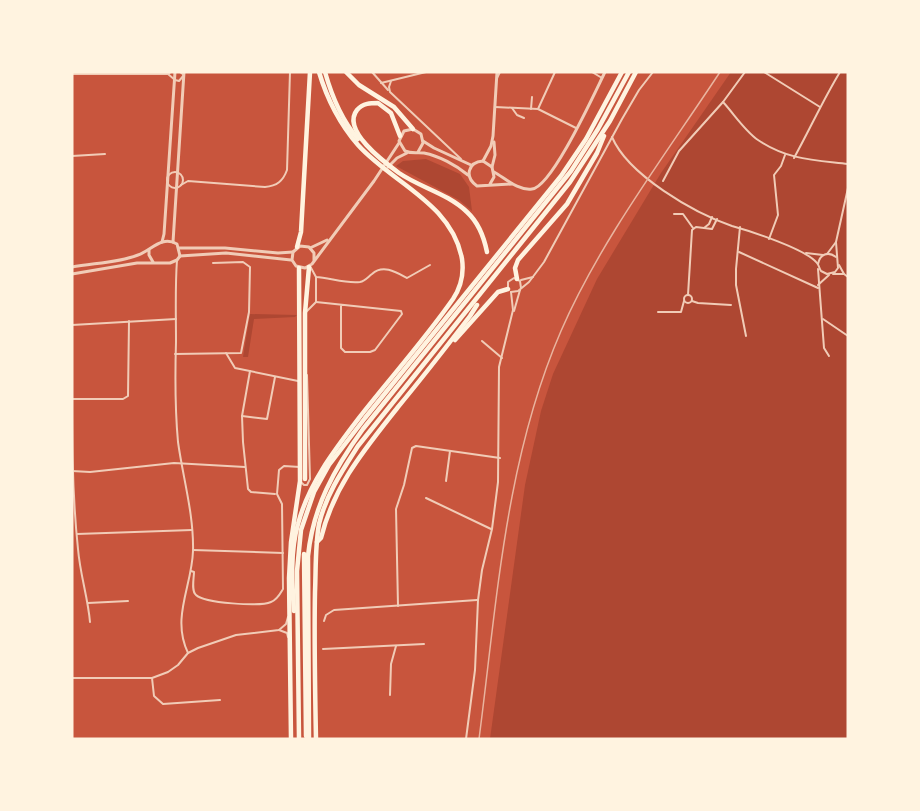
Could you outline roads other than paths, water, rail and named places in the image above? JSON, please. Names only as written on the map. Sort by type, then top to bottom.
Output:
[{"type":"highway","points":[[297,247],[301,232],[310,72]]},
{"type":"highway","points":[[298,654],[292,566],[297,527],[307,497],[321,470],[342,440],[457,294],[462,272],[460,250],[442,217],[357,143],[331,104],[319,72]]},
{"type":"highway","points":[[325,72],[335,102],[351,131],[377,158],[467,212],[484,238],[487,252]]},
{"type":"highway","points":[[346,72],[359,85],[394,107],[413,129]]},
{"type":"highway","points":[[299,739],[298,545],[306,510],[314,492],[329,465],[365,418],[561,176],[586,138],[622,72]]},
{"type":"highway","points":[[308,739],[308,556],[316,512],[329,481],[363,429],[571,171],[591,142],[628,72]]},
{"type":"highway","points":[[316,739],[316,542],[328,497],[358,446],[478,295],[550,210],[587,159],[636,72]]},
{"type":"highway","points":[[399,173],[361,139],[353,122],[354,115],[364,105],[378,103],[391,113],[400,136]]},
{"type":"highway","points":[[518,280],[514,268],[518,260],[567,204],[597,153],[610,121]]},
{"type":"highway","points":[[291,739],[290,549],[303,480],[305,313],[309,267]]},
{"type":"highway","points":[[299,268],[300,467],[303,480]]},
{"type":"highway","points":[[442,352],[498,292],[510,290]]},
{"type":"highway","points":[[316,542],[321,538],[333,500],[344,479],[477,304]]},
{"type":"highway","points":[[300,351],[305,388]]},
{"type":"highway","points":[[304,554],[308,739]]},
{"type":"street","points":[[176,188],[188,181],[265,187],[282,180],[287,170],[290,72]]},
{"type":"street","points":[[372,72],[463,161]]},
{"type":"street","points":[[381,83],[426,72]]},
{"type":"street","points":[[423,141],[471,165],[483,161],[491,146],[493,136],[497,72]]},
{"type":"street","points":[[538,109],[555,72]]},
{"type":"street","points":[[592,72],[602,78]]},
{"type":"street","points":[[483,161],[492,167],[494,172],[513,184],[530,189],[540,185],[556,164],[605,72]]},
{"type":"street","points":[[510,290],[516,292],[533,277],[548,255],[612,137],[639,90],[653,72]]},
{"type":"street","points":[[663,181],[679,151],[723,102],[745,72]]},
{"type":"street","points":[[764,72],[820,107]]},
{"type":"street","points":[[794,158],[840,72]]},
{"type":"street","points":[[72,74],[172,73]]},
{"type":"street","points":[[162,242],[175,80],[172,73]]},
{"type":"street","points":[[172,73],[175,80]]},
{"type":"street","points":[[175,80],[179,81],[183,73]]},
{"type":"street","points":[[173,242],[183,73]]},
{"type":"street","points":[[390,92],[391,81]]},
{"type":"street","points":[[531,109],[532,96]]},
{"type":"street","points":[[723,102],[756,139],[785,155],[848,164]]},
{"type":"street","points":[[495,107],[538,109],[576,129]]},
{"type":"street","points":[[513,108],[517,115],[524,118]]},
{"type":"street","points":[[72,273],[137,263],[170,263],[178,258],[226,253],[292,260],[299,268],[309,267],[374,181],[399,143],[404,131],[413,129],[421,134],[423,146],[418,152]]},
{"type":"street","points":[[492,167],[495,155],[493,136]]},
{"type":"street","points":[[612,137],[624,159],[674,198],[712,217],[803,252],[832,254],[837,258]]},
{"type":"street","points":[[399,143],[407,153]]},
{"type":"street","points":[[374,181],[397,158],[407,153],[418,152],[430,154],[459,168],[477,186],[513,184]]},
{"type":"street","points":[[72,156],[105,154]]},
{"type":"street","points":[[769,239],[778,215],[774,175],[782,166],[785,155]]},
{"type":"street","points":[[468,175],[471,165]]},
{"type":"street","points":[[177,172],[188,181]]},
{"type":"street","points":[[168,179],[172,173],[177,172]]},
{"type":"street","points":[[490,184],[494,172]]},
{"type":"street","points":[[181,185],[182,176]]},
{"type":"street","points":[[168,179],[169,184],[176,188]]},
{"type":"street","points":[[848,189],[836,242],[839,265],[848,277]]},
{"type":"street","points":[[658,312],[681,312],[685,297],[688,295],[690,240],[693,228],[683,214],[674,214]]},
{"type":"street","points":[[704,228],[712,217]]},
{"type":"street","points":[[693,228],[712,229],[717,219]]},
{"type":"street","points":[[740,227],[736,285],[746,336]]},
{"type":"street","points":[[310,248],[331,237]]},
{"type":"street","points":[[72,267],[135,256],[162,242],[173,242],[179,248],[293,252]]},
{"type":"street","points":[[829,356],[824,348],[818,265],[836,242]]},
{"type":"street","points":[[292,260],[293,252],[297,247],[305,245],[314,253],[314,261]]},
{"type":"street","points":[[179,248],[175,415],[192,530],[191,571],[180,619],[188,653]]},
{"type":"street","points":[[149,250],[149,255],[155,263]]},
{"type":"street","points":[[738,251],[818,287]]},
{"type":"street","points":[[803,252],[823,272],[844,274]]},
{"type":"street","points":[[176,354],[241,353],[249,312],[251,271],[247,264],[213,263]]},
{"type":"street","points":[[316,277],[360,282],[381,269],[393,270],[407,278],[430,265]]},
{"type":"street","points":[[818,287],[839,265]]},
{"type":"street","points":[[305,313],[316,303],[316,277],[309,267]]},
{"type":"street","points":[[511,316],[513,306],[507,284],[510,280],[533,277]]},
{"type":"street","points":[[466,739],[475,670],[478,600],[482,570],[492,529],[500,458],[498,367],[506,330],[519,300],[521,288],[518,280]]},
{"type":"street","points":[[688,295],[692,301]]},
{"type":"street","points":[[684,301],[731,305]]},
{"type":"street","points":[[316,303],[401,311],[402,314],[375,350],[345,352],[341,348],[341,306]]},
{"type":"street","points":[[822,318],[848,336]]},
{"type":"street","points":[[72,325],[176,319]]},
{"type":"street","points":[[72,399],[123,399],[128,396],[129,321]]},
{"type":"street","points":[[482,341],[501,358]]},
{"type":"street","points":[[72,350],[74,523],[90,622]]},
{"type":"street","points":[[226,354],[235,368],[300,381]]},
{"type":"street","points":[[303,480],[304,485],[309,483],[310,479],[308,381],[305,360]]},
{"type":"street","points":[[250,371],[242,416],[248,489],[251,492],[277,494]]},
{"type":"street","points":[[242,416],[267,419],[275,377]]},
{"type":"street","points":[[398,606],[396,509],[404,485],[411,449],[416,446],[500,458]]},
{"type":"street","points":[[446,481],[450,451]]},
{"type":"street","points":[[73,471],[90,472],[174,463],[245,467]]},
{"type":"street","points":[[191,571],[194,572],[194,592],[197,597],[221,602],[264,604],[276,599],[283,589],[284,553],[282,504],[277,494],[279,470],[282,467],[300,467]]},
{"type":"street","points":[[426,498],[492,529]]},
{"type":"street","points":[[77,534],[192,530]]},
{"type":"street","points":[[193,550],[284,553]]},
{"type":"street","points":[[324,621],[326,615],[334,610],[478,600]]},
{"type":"street","points":[[88,603],[128,601]]},
{"type":"street","points":[[279,630],[286,624],[289,610]]},
{"type":"street","points":[[72,678],[152,678],[168,672],[178,665],[188,653],[214,641],[236,635],[279,630],[287,633],[289,640]]},
{"type":"street","points":[[323,649],[424,644]]},
{"type":"street","points":[[390,695],[391,664],[396,646]]},
{"type":"street","points":[[152,678],[154,696],[164,704],[220,700]]},
{"type":"railway","points":[[479,739],[506,532],[527,430],[542,380],[577,297],[614,231],[720,72]]}]
